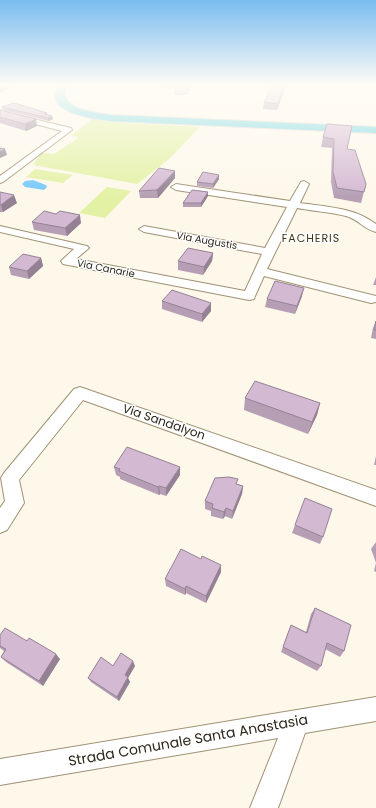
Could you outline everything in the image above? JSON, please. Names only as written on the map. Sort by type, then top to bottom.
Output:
[{"type":"main road","points":[[181,123],[376,130]]},
{"type":"main road","points":[[285,123],[376,127]]},
{"type":"street","points":[[0,180],[68,130],[39,123]]},
{"type":"street","points":[[304,184],[260,271],[371,299]]},
{"type":"street","points":[[176,186],[349,213],[361,218],[376,229]]},
{"type":"street","name":"Via Canarie","points":[[0,229],[83,248],[67,261],[249,296],[260,271]]},
{"type":"street","name":"Via Augustis","points":[[144,229],[269,252]]},
{"type":"street","name":"Via Sandalyon","points":[[0,524],[8,500],[10,478],[80,393],[376,498]]},
{"type":"street","name":"Strada Comunale Santa Anastasia","points":[[0,772],[376,708]]},
{"type":"street","points":[[264,808],[297,722]]},
{"type":"green space","points":[[87,123],[124,123],[200,127],[169,159],[137,184],[33,165],[41,153],[54,154],[79,137],[71,136]]},
{"type":"green space","points":[[35,169],[73,175],[63,183],[26,177]]},
{"type":"green space","points":[[107,187],[131,191],[105,218],[79,213]]},
{"type":"water","points":[[33,180],[46,185],[47,187],[44,190],[25,187],[22,184],[25,181]]},
{"type":"building","points":[[327,124],[352,126],[347,149],[355,150],[366,184],[364,192],[337,188],[333,172],[334,139],[323,137]]},
{"type":"building","points":[[159,168],[175,171],[157,190],[139,191]]},
{"type":"building","points":[[203,172],[219,175],[213,184],[197,182]]},
{"type":"building","points":[[192,190],[208,192],[201,203],[183,203]]},
{"type":"building","points":[[0,192],[14,195],[1,205]]},
{"type":"building","points":[[44,211],[56,214],[60,211],[80,215],[65,228],[32,222]]},
{"type":"building","points":[[188,248],[213,253],[204,267],[178,261]]},
{"type":"building","points":[[23,254],[41,258],[27,271],[9,267]]},
{"type":"building","points":[[275,281],[304,288],[297,306],[267,299]]},
{"type":"building","points":[[172,290],[211,303],[202,314],[162,301]]},
{"type":"building","points":[[255,381],[320,403],[312,422],[245,398]]},
{"type":"building","points":[[127,447],[180,467],[166,488],[158,487],[119,471],[120,469],[114,467]]},
{"type":"building","points":[[229,477],[238,479],[236,484],[243,486],[233,511],[226,508],[224,512],[212,508],[213,504],[205,501],[215,478]]},
{"type":"building","points":[[305,498],[332,509],[323,537],[295,525]]},
{"type":"building","points":[[181,549],[201,559],[202,556],[221,565],[206,596],[186,586],[185,589],[165,579]]},
{"type":"building","points":[[315,608],[351,625],[344,651],[327,643],[321,666],[283,647],[291,625],[307,633]]},
{"type":"building","points":[[5,628],[27,641],[29,638],[56,654],[39,681],[1,657],[6,649],[0,646],[0,635]]},
{"type":"building","points":[[121,653],[133,661],[125,675],[128,677],[117,697],[88,678],[101,657],[113,666]]},
{"type":"district","name":"FACHERIS","points":[[311,238]]}]
